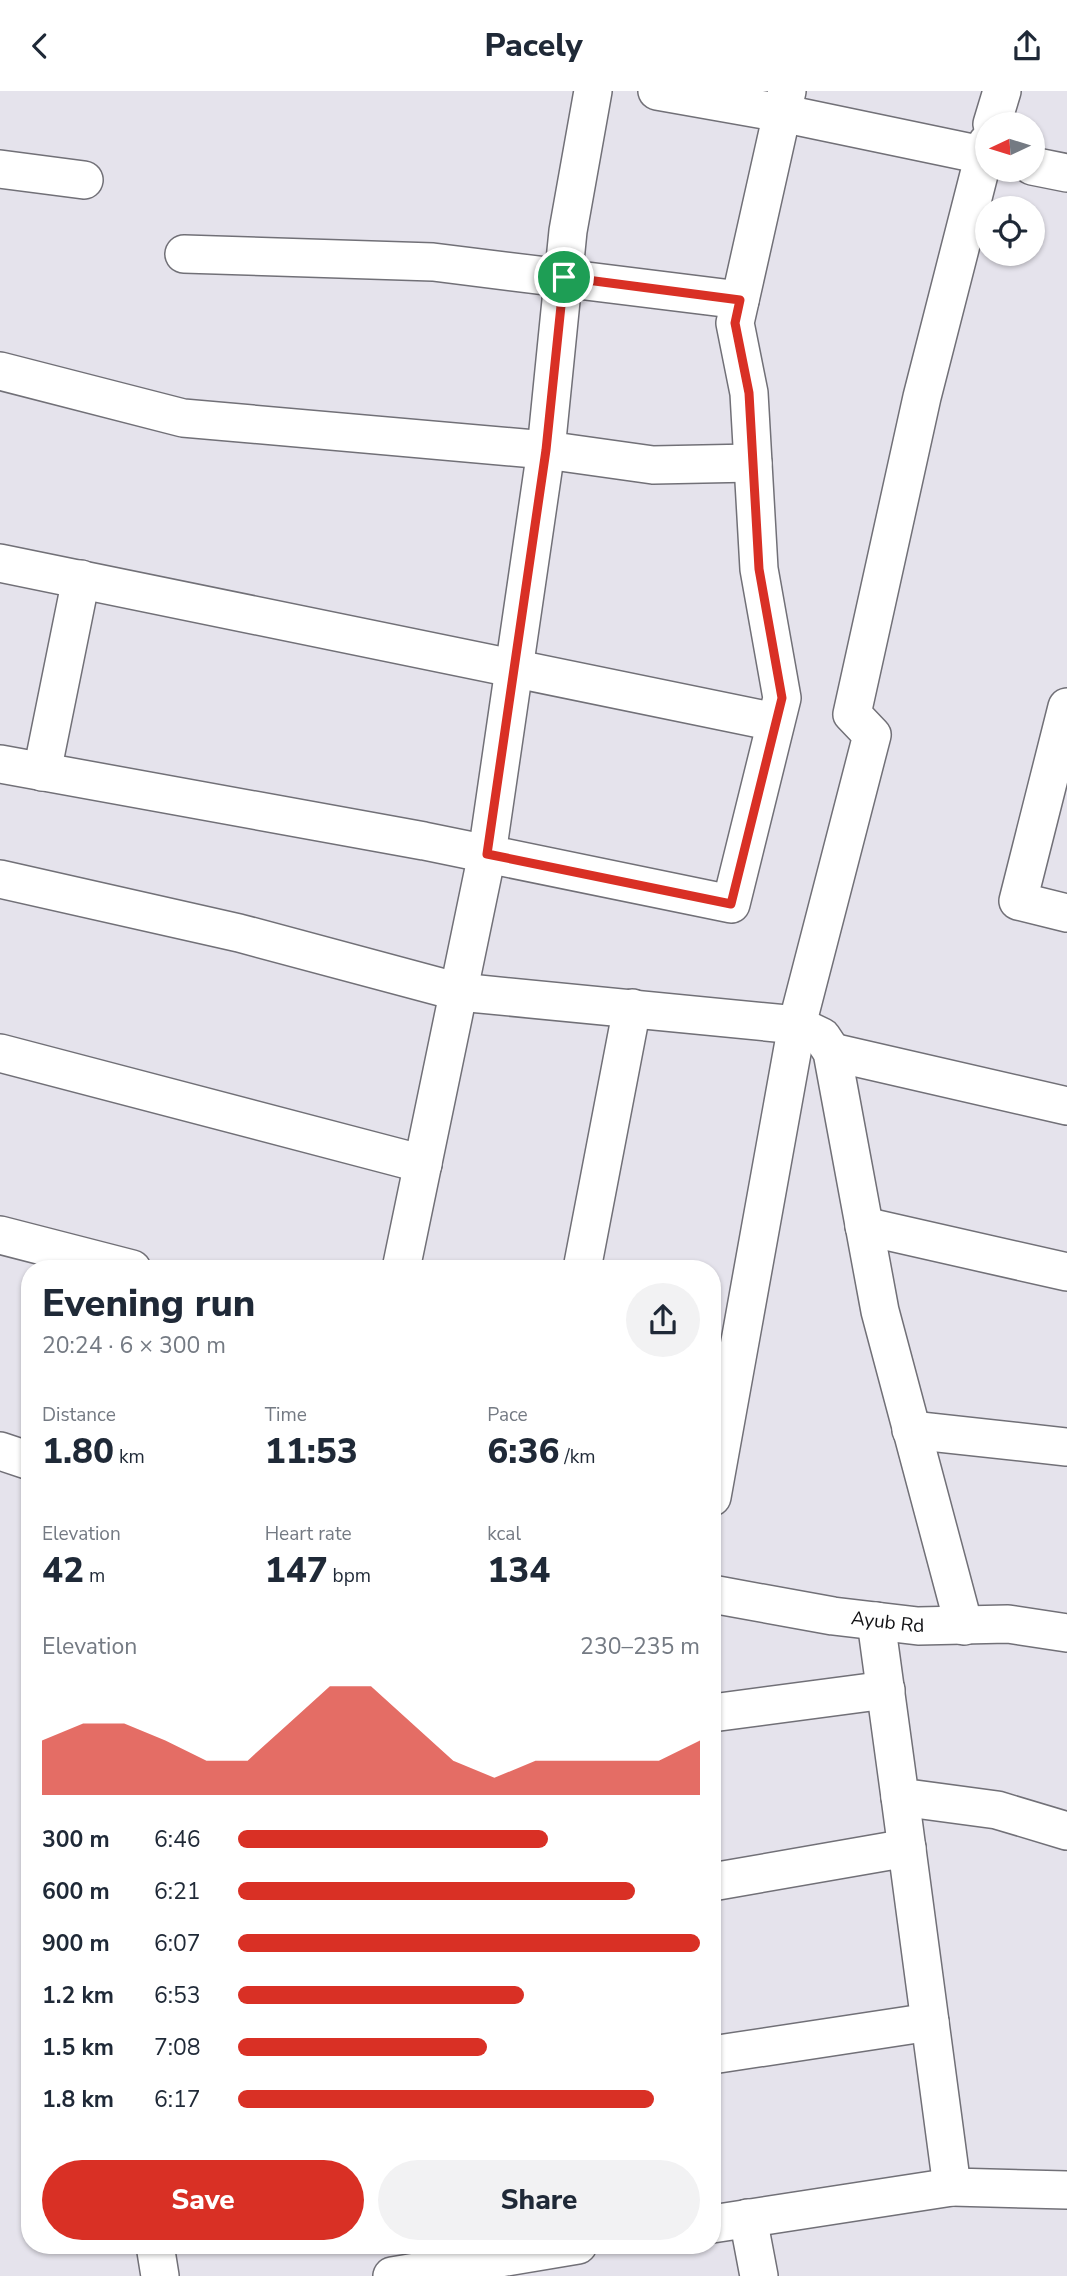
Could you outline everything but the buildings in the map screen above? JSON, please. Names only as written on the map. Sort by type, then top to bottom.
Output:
[{"type":"street","points":[[403,1260],[487,854],[546,450],[568,231],[593,91]]},
{"type":"street","points":[[657,91],[784,102],[975,142]]},
{"type":"street","points":[[996,112],[1002,91]]},
{"type":"street","points":[[0,764],[487,854],[731,904],[782,698],[759,569],[749,393],[735,323],[784,102]]},
{"type":"street","points":[[0,169],[84,180]]},
{"type":"street","points":[[1045,169],[1067,173]]},
{"type":"street","points":[[721,1447],[797,1025],[872,735],[852,714],[922,397],[977,182]]},
{"type":"street","points":[[184,254],[433,262],[740,300]]},
{"type":"street","points":[[0,371],[183,418],[546,450],[653,465],[753,463]]},
{"type":"street","points":[[0,563],[775,722]]},
{"type":"street","points":[[42,772],[81,579]]},
{"type":"street","points":[[1067,707],[1062,744],[1017,901],[1067,913]]},
{"type":"street","points":[[0,879],[239,933],[459,992],[797,1025],[822,1037],[832,1052],[880,1311],[964,1626]]},
{"type":"street","points":[[584,1260],[632,1008]]},
{"type":"street","points":[[832,1052],[1067,1106]]},
{"type":"street","points":[[0,1053],[423,1164]]},
{"type":"street","points":[[864,1226],[1067,1272]]},
{"type":"street","points":[[0,1235],[97,1260]]},
{"type":"street","points":[[911,1430],[1067,1447]]},
{"type":"street","points":[[0,1451],[21,1458]]},
{"type":"street","name":"Ayub Rd","points":[[721,1595],[918,1626],[1008,1624],[1067,1633]]},
{"type":"street","points":[[876,1621],[952,2187]]},
{"type":"street","points":[[721,1712],[886,1690]]},
{"type":"street","points":[[900,1797],[997,1810],[1067,1831]]},
{"type":"street","points":[[721,1880],[907,1848]]},
{"type":"street","points":[[721,2054],[930,2022]]},
{"type":"street","points":[[721,2222],[952,2187],[1067,2190]]},
{"type":"street","points":[[748,2218],[759,2276]]},
{"type":"street","points":[[156,2254],[160,2276]]},
{"type":"street","points":[[392,2276],[530,2254]]},
{"type":"route","points":[[564,277],[740,300],[735,323],[749,393],[759,569],[782,698],[731,904],[487,854],[546,450],[564,277]]}]
